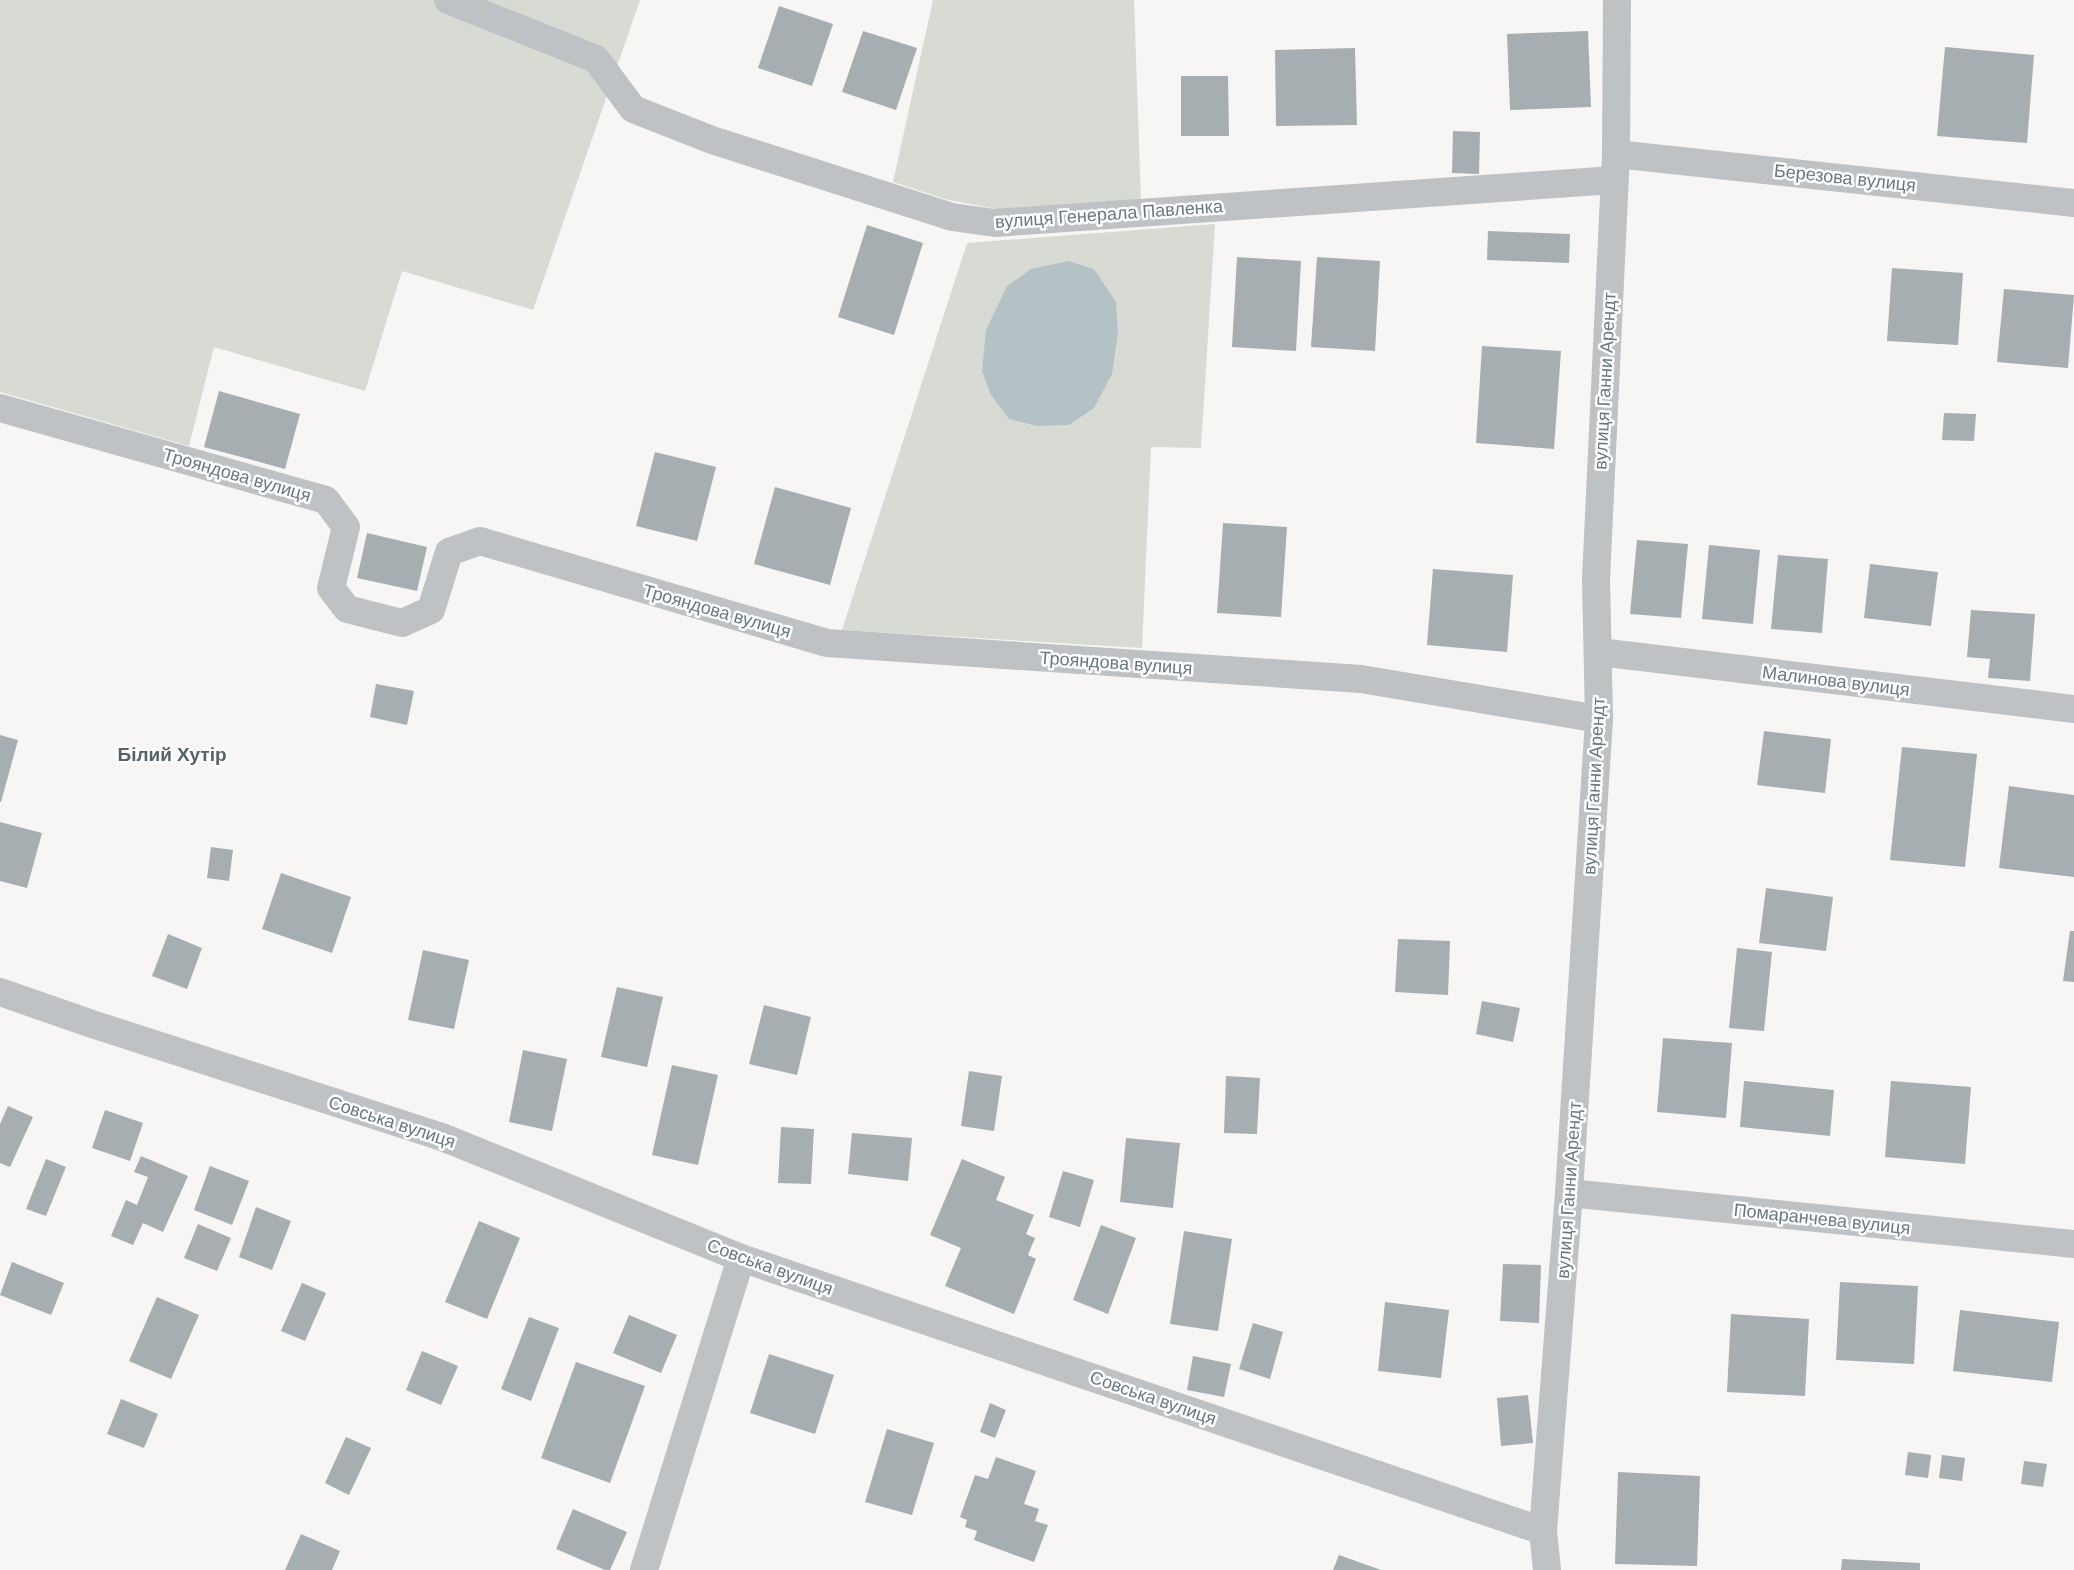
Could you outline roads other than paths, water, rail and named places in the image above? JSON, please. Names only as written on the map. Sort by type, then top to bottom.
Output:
[{"type":"street","name":"вулиця Генерала Павленка","points":[[448,0],[596,59],[633,109],[712,140],[961,218],[995,223],[1614,180]]},
{"type":"street","name":"вулиця Ганни Арендт","points":[[1547,1570],[1544,1531],[1569,1193],[1599,719],[1596,579],[1616,154],[1617,0]]},
{"type":"street","name":"Березова вулиця","points":[[1616,154],[2074,203]]},
{"type":"street","name":"Трояндова вулиця","points":[[0,408],[326,500],[346,527],[331,588],[347,608],[402,623],[431,610],[449,552],[480,541],[827,643],[1361,679],[1599,719]]},
{"type":"street","name":"Малинова вулиця","points":[[1599,652],[2074,709]]},
{"type":"street","name":"Совська вулиця","points":[[0,992],[92,1024],[442,1137],[741,1258],[1544,1531]]},
{"type":"street","name":"Помаранчева вулиця","points":[[1569,1193],[2074,1244]]},
{"type":"street","points":[[644,1570],[741,1258]]},
{"type":"district","name":"Білий Хутір","points":[[172,754]]}]
